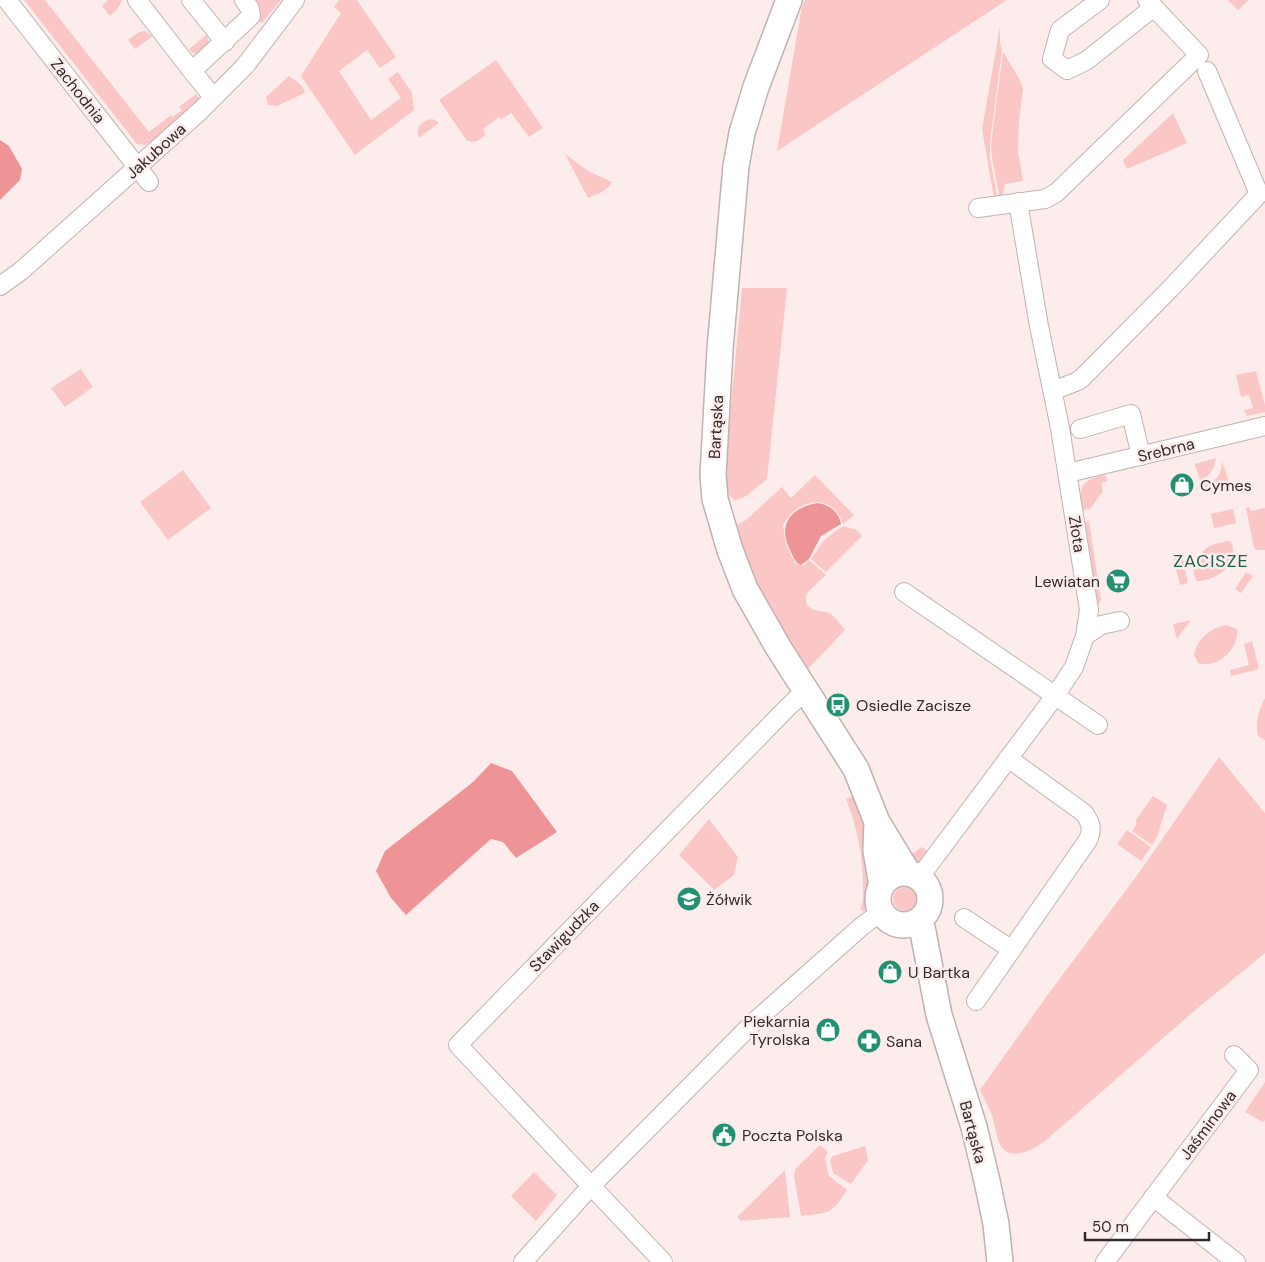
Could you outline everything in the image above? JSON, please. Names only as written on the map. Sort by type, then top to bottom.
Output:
[{"type":"street","name":"Zachodnia","points":[[7,0],[150,182]]},
{"type":"street","points":[[137,0],[213,97]]},
{"type":"street","points":[[191,0],[225,42]]},
{"type":"street","points":[[192,71],[251,16],[250,9],[244,0]]},
{"type":"street","name":"Jakubowa","points":[[0,286],[21,271],[138,167],[213,97],[244,66],[295,0]]},
{"type":"street","name":"Bartąska","points":[[789,0],[753,96],[742,133],[736,166],[720,349],[713,475],[715,498],[730,550],[745,589],[778,646],[856,769],[877,822],[913,876],[926,885],[930,896],[929,907],[900,919]]},
{"type":"street","points":[[978,208],[1046,199],[1056,193],[1199,55],[1151,4],[1086,61],[1067,70],[1052,59],[1060,30],[1100,0]]},
{"type":"street","points":[[1053,391],[1082,378],[1171,288],[1259,194],[1207,71]]},
{"type":"street","name":"Złota","points":[[913,876],[1008,758],[1055,696],[1074,667],[1085,636],[1089,610],[1068,474],[1039,326],[1018,202]]},
{"type":"street","points":[[1080,429],[1131,414],[1141,456]]},
{"type":"street","name":"Srebrna","points":[[1068,474],[1265,426]]},
{"type":"street","points":[[904,592],[1098,725]]},
{"type":"street","points":[[1085,636],[1101,625],[1120,621]]},
{"type":"street","name":"Stawigudzka","points":[[591,1186],[458,1045],[806,690]]},
{"type":"street","points":[[976,1001],[1088,840],[1092,831],[1090,821],[1084,813],[1008,758]]},
{"type":"street","name":"Bartąska","points":[[877,822],[876,851],[882,885],[878,901],[900,919],[936,1003],[974,1127],[996,1224],[1000,1262]]},
{"type":"street","points":[[882,885],[893,876],[913,876]]},
{"type":"street","points":[[964,918],[1012,950]]},
{"type":"street","points":[[523,1262],[591,1186],[752,1023],[862,926],[900,919]]},
{"type":"street","name":"Jaśminowa","points":[[1104,1262],[1250,1070],[1234,1056]]},
{"type":"street","points":[[591,1186],[663,1262]]},
{"type":"street","points":[[1153,1197],[1236,1262]]},
{"type":"shaded area","points":[[24,0],[45,0],[149,132],[171,115],[172,117],[182,110],[179,107],[196,94],[200,100],[146,145],[137,144]]},
{"type":"shaded area","points":[[108,0],[122,0],[119,7],[110,16],[102,6]]},
{"type":"shaded area","points":[[256,0],[281,0],[262,23],[255,18],[251,3]]},
{"type":"shaded area","points":[[339,0],[357,0],[396,57],[380,68],[367,50],[339,71],[371,120],[401,98],[388,79],[398,72],[412,93],[414,110],[355,155],[301,76],[341,13],[334,7]]},
{"type":"shaded area","points":[[805,0],[1007,0],[777,151],[802,6]]},
{"type":"shaded area","points":[[1228,0],[1249,0],[1238,10]]},
{"type":"shaded area","points":[[1000,27],[1002,50],[990,143],[990,158],[997,195],[999,194],[991,144],[1003,52],[1020,80],[1023,89],[1018,151],[1023,181],[1005,184],[1003,194],[994,199],[982,129]]},
{"type":"shaded area","points":[[144,31],[153,36],[135,49],[128,40],[139,32]]},
{"type":"shaded area","points":[[207,34],[210,47],[198,54],[193,53],[189,49]]},
{"type":"shaded area","points":[[496,60],[543,128],[529,137],[511,113],[501,120],[499,117],[483,129],[486,135],[475,141],[467,141],[439,100]]},
{"type":"shaded area","points":[[289,76],[300,84],[305,91],[303,94],[277,106],[268,105],[266,97]]},
{"type":"shaded area","points":[[1173,113],[1187,143],[1127,169],[1123,160]]},
{"type":"shaded area","points":[[433,119],[439,123],[419,138],[418,130],[420,124]]},
{"type":"shaded area","points":[[0,140],[9,146],[22,169],[20,180],[0,200]]},
{"type":"shaded area","points":[[565,154],[588,171],[612,182],[599,194],[588,198]]},
{"type":"shaded area","points":[[742,288],[787,288],[767,479],[748,495],[735,501],[728,494],[726,478],[727,447]]},
{"type":"shaded area","points":[[81,369],[93,387],[65,407],[51,388]]},
{"type":"shaded area","points":[[1256,371],[1265,405],[1265,412],[1247,416],[1244,410],[1253,408],[1249,395],[1241,397],[1236,375]]},
{"type":"shaded area","points":[[1216,458],[1211,472],[1200,481],[1195,464]]},
{"type":"shaded area","points":[[1222,461],[1231,488],[1207,493],[1205,485],[1218,476]]},
{"type":"shaded area","points":[[183,470],[211,508],[168,540],[140,502]]},
{"type":"shaded area","points":[[815,475],[854,515],[843,524],[838,514],[831,507],[823,503],[814,502],[796,509],[783,525],[786,545],[795,563],[803,566],[809,560],[826,575],[807,593],[807,604],[813,609],[831,614],[845,630],[808,669],[757,583],[741,547],[736,529],[737,525],[746,520],[782,487],[791,498]]},
{"type":"shaded area","points":[[1106,475],[1107,481],[1101,483],[1103,491],[1090,509],[1083,510],[1081,490],[1083,485],[1091,479]]},
{"type":"shaded area","points":[[817,503],[833,509],[841,524],[821,536],[809,559],[801,565],[794,559],[786,541],[786,525],[794,513],[808,505]]},
{"type":"shaded area","points":[[1249,507],[1251,511],[1265,508],[1265,550],[1254,548],[1246,508]]},
{"type":"shaded area","points":[[1233,509],[1236,523],[1214,528],[1211,514]]},
{"type":"shaded area","points":[[1089,521],[1101,600],[1098,606],[1085,522]]},
{"type":"shaded area","points":[[843,526],[857,530],[862,536],[826,572],[811,559],[824,540]]},
{"type":"shaded area","points":[[1231,542],[1233,550],[1230,564],[1225,570],[1212,578],[1197,581],[1194,568],[1204,550],[1215,544]]},
{"type":"shaded area","points":[[1182,555],[1188,583],[1180,585],[1173,557]]},
{"type":"shaded area","points":[[1246,572],[1253,576],[1241,593],[1235,589]]},
{"type":"shaded area","points":[[1191,620],[1177,639],[1173,624]]},
{"type":"shaded area","points":[[1227,625],[1237,629],[1235,644],[1231,650],[1226,656],[1213,663],[1198,663],[1194,655],[1198,644],[1210,631]]},
{"type":"shaded area","points":[[1252,641],[1259,669],[1231,676],[1230,670],[1249,665],[1244,644]]},
{"type":"shaded area","points":[[1265,698],[1265,740],[1258,736],[1257,721]]},
{"type":"shaded area","points":[[1219,757],[1265,813],[1265,953],[1193,1012],[1044,1142],[1022,1153],[1016,1154],[1005,1151],[999,1142],[992,1115],[980,1090],[1049,993],[1138,874]]},
{"type":"shaded area","points":[[491,763],[512,771],[557,832],[516,858],[503,842],[491,839],[406,915],[391,898],[376,871],[385,851],[473,782]]},
{"type":"shaded area","points":[[856,795],[866,828],[873,892],[864,912],[860,909],[863,894],[861,852],[846,799]]},
{"type":"shaded area","points":[[1153,796],[1167,805],[1157,837],[1152,845],[1132,831],[1136,825],[1136,820]]},
{"type":"shaded area","points":[[709,819],[738,857],[734,875],[714,890],[679,855]]},
{"type":"shaded area","points":[[1127,830],[1151,847],[1141,861],[1117,844]]},
{"type":"shaded area","points":[[922,847],[931,854],[921,862],[914,863],[905,849],[913,853]]},
{"type":"shaded area","points":[[905,887],[910,888],[916,894],[916,904],[910,910],[905,911],[900,910],[894,904],[893,899],[894,894],[900,888]]},
{"type":"shaded area","points":[[1265,1082],[1265,1120],[1263,1122],[1245,1112]]},
{"type":"shaded area","points":[[820,1145],[828,1152],[825,1158],[829,1176],[847,1190],[833,1209],[824,1213],[801,1216],[794,1176],[795,1169]]},
{"type":"shaded area","points":[[865,1146],[868,1160],[851,1184],[833,1173],[830,1160],[833,1156]]},
{"type":"shaded area","points":[[785,1170],[790,1217],[741,1221],[737,1217]]},
{"type":"shaded area","points":[[534,1172],[557,1195],[536,1221],[511,1196]]},
{"type":"place","name":"Cymes","points":[[1182,485]]},
{"type":"place","name":"Lewiatan","points":[[1118,581]]},
{"type":"place","name":"Osiedle Zacisze","points":[[838,705]]},
{"type":"place","name":"Żółwik","points":[[689,899]]},
{"type":"place","name":"U Bartka","points":[[890,972]]},
{"type":"place","name":"Piekarnia Tyrolska","points":[[828,1030]]},
{"type":"place","name":"Sana","points":[[869,1041]]},
{"type":"place","name":"Poczta Polska","points":[[724,1135]]},
{"type":"district","name":"ZACISZE","points":[[1211,561]]}]
